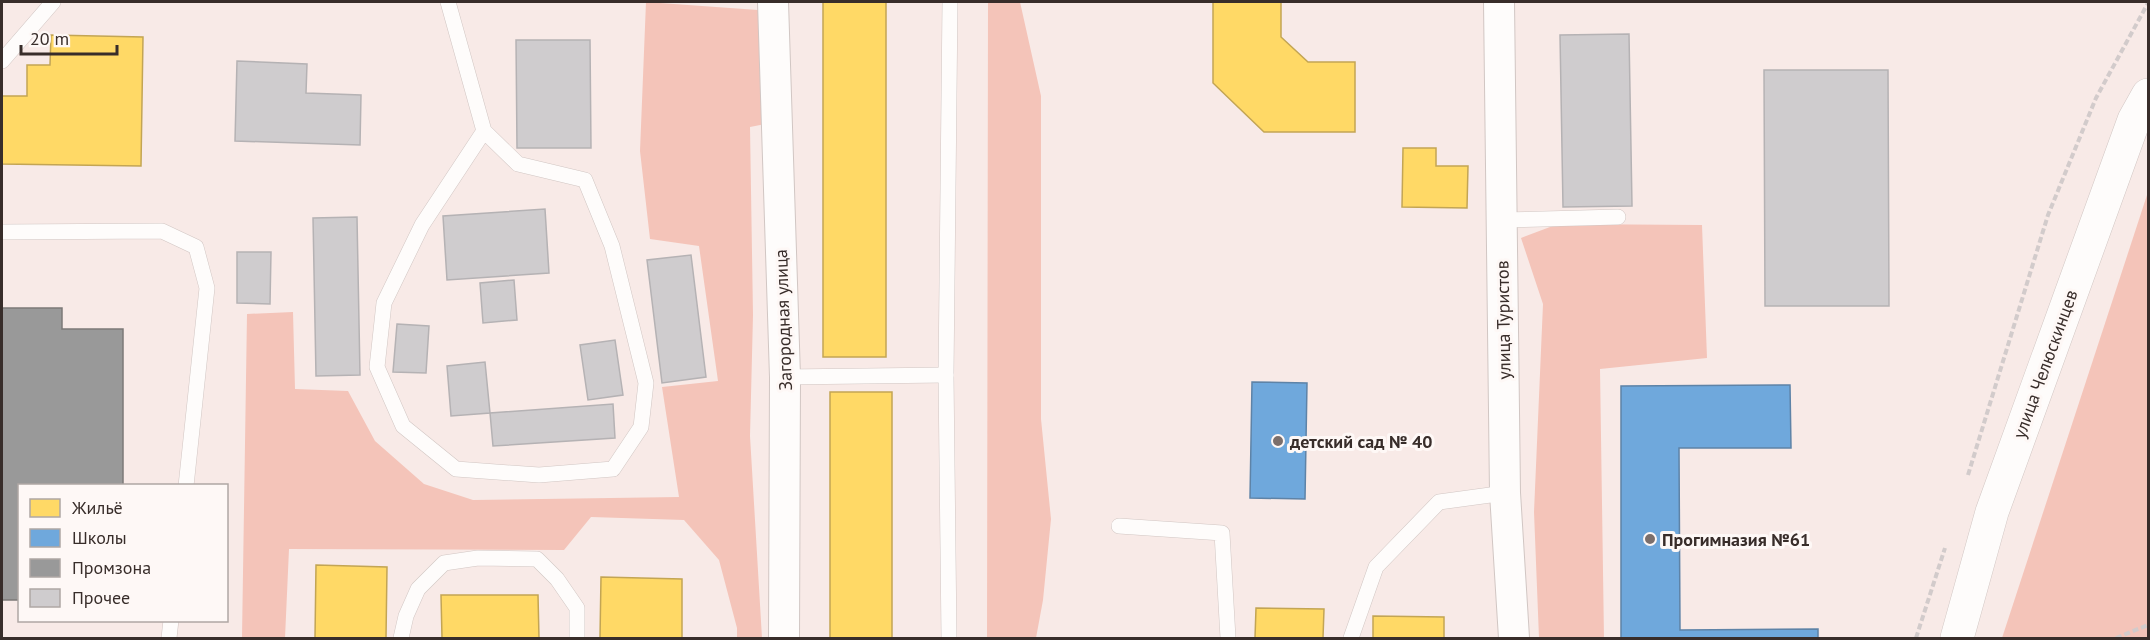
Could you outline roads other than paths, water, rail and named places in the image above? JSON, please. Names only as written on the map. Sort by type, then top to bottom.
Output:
[{"type":"main road","name":"улица Челюскинцев","points":[[1957,639],[1992,512],[2134,120],[2148,95]]},
{"type":"street","name":"Загородная улица","points":[[773,2],[785,377],[784,639]]},
{"type":"street","name":"улица Туристов","points":[[1499,2],[1505,493],[1514,639]]},
{"type":"lane","points":[[2,61],[53,2]]},
{"type":"lane","points":[[448,2],[484,131],[518,164],[585,180],[612,246],[646,383],[640,427],[613,469],[539,475],[456,469],[403,426],[377,367],[384,303],[422,225],[484,131]]},
{"type":"lane","points":[[949,639],[946,375],[950,2]]},
{"type":"lane","points":[[1502,220],[1618,217]]},
{"type":"lane","points":[[2,232],[162,231],[196,247],[207,288],[186,484]]},
{"type":"lane","points":[[785,377],[946,375]]},
{"type":"lane","points":[[1351,639],[1376,567],[1438,502],[1505,493]]},
{"type":"lane","points":[[1119,526],[1221,533],[1228,639]]},
{"type":"lane","points":[[401,639],[406,616],[418,589],[444,563],[478,558],[537,559],[557,579],[577,608],[577,639]]},
{"type":"lane","points":[[169,639],[171,622]]},
{"type":"place","name":"детский сад № 40","points":[[1278,441]]},
{"type":"place","name":"Прогимназия №61","points":[[1650,539]]}]
